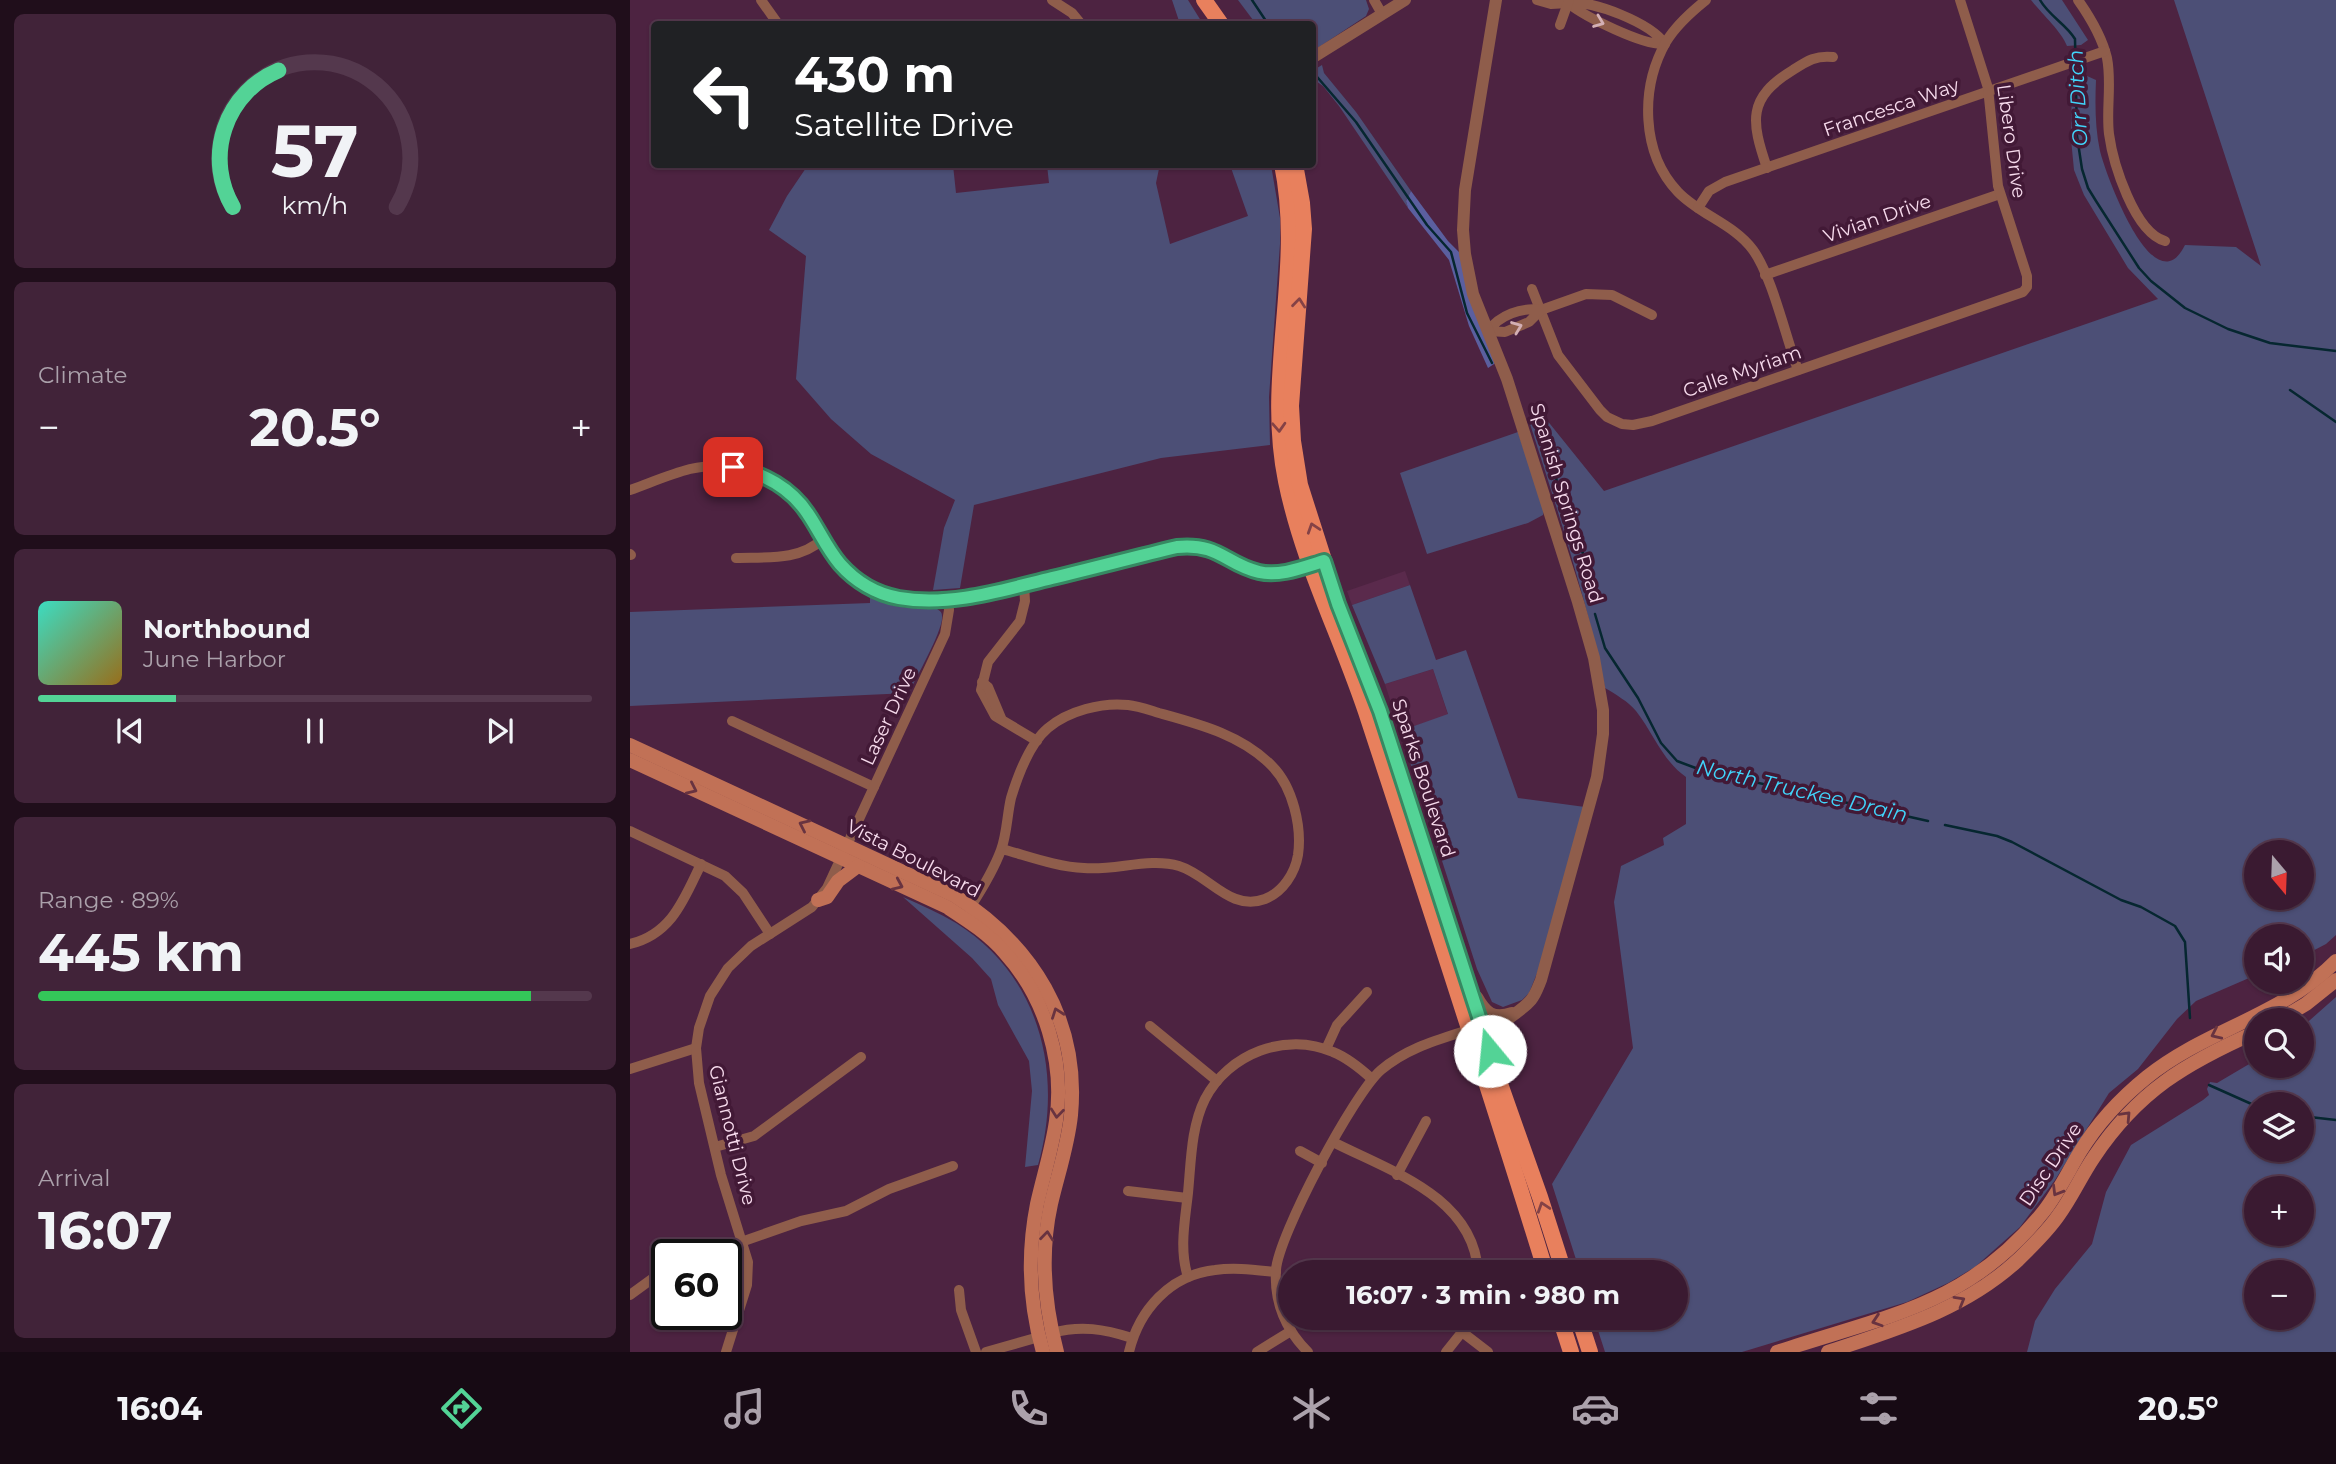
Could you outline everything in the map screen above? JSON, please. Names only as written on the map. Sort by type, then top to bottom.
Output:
[{"type":"main road","points":[[1202,0],[1212,21]]},
{"type":"main road","points":[[1202,0],[1219,21]]},
{"type":"main road","points":[[1215,0],[1228,21]]},
{"type":"main road","name":"Sparks Boulevard","points":[[1283,168],[1287,192],[1290,252],[1278,427],[1280,452],[1291,505],[1338,604],[1380,711],[1497,1077],[1560,1260]]},
{"type":"main road","name":"Sparks Boulevard","points":[[1297,168],[1304,229],[1291,406],[1300,485],[1317,563],[1542,1260]]},
{"type":"main road","name":"Vista Boulevard","points":[[630,745],[845,852],[858,866],[947,907],[1005,952],[1034,994],[1054,1051],[1058,1105],[1052,1145],[1037,1206],[1031,1255],[1032,1303],[1045,1335],[1057,1352]]},
{"type":"main road","name":"Vista Boulevard","points":[[630,760],[955,896],[1016,944],[1041,979],[1059,1019],[1071,1066],[1072,1102],[1068,1137],[1046,1233],[1043,1352]]},
{"type":"main road","points":[[818,900],[827,897],[838,881],[858,866]]},
{"type":"main road","points":[[1440,897],[1471,1018],[1468,1030],[1477,1036],[1501,1109],[1527,1160]]},
{"type":"main road","name":"Disc Drive","points":[[1777,1352],[1922,1306],[1950,1292],[1987,1267],[2031,1227],[2052,1200],[2081,1150],[2102,1122],[2143,1080],[2160,1066],[2200,1042],[2273,1008],[2315,980],[2336,961]]},
{"type":"main road","points":[[2298,1008],[2336,981]]},
{"type":"main road","name":"Disc Drive","points":[[1828,1352],[1938,1314],[1998,1277],[2019,1259],[2052,1223],[2105,1141],[2150,1092],[2206,1054],[2244,1037]]},
{"type":"main road","points":[[1560,1330],[1563,1352]]},
{"type":"main road","points":[[1563,1330],[1571,1352]]},
{"type":"main road","points":[[1583,1330],[1590,1352]]},
{"type":"street","points":[[761,0],[776,21]]},
{"type":"street","points":[[1052,0],[1072,13],[1079,21]]},
{"type":"street","points":[[1374,0],[1382,14]]},
{"type":"street","points":[[1316,55],[1405,0]]},
{"type":"street","name":"Spanish Springs Road","points":[[1496,0],[1463,206],[1468,276],[1479,313],[1516,404],[1578,602],[1594,658],[1603,710],[1602,754],[1541,980],[1530,1001],[1494,1033],[1497,1077]]},
{"type":"street","points":[[1537,0],[1551,4],[1568,1],[1588,3],[1653,30],[1665,44]]},
{"type":"street","points":[[1706,0],[1687,16],[1665,44],[1654,72],[1648,103],[1651,141],[1665,176],[1679,193],[1741,236],[1755,253],[1798,370]]},
{"type":"street","name":"Libero Drive","points":[[1960,0],[1989,91],[1996,175],[2027,276],[2027,287]]},
{"type":"street","points":[[2078,0],[2094,25],[2105,51],[2109,70],[2109,133],[2120,175],[2147,228],[2154,236],[2165,241]]},
{"type":"street","points":[[1560,25],[1568,1]]},
{"type":"street","name":"Francesca Way","points":[[1698,208],[1705,195],[1716,186],[2105,51]]},
{"type":"street","points":[[1767,168],[1755,130],[1756,111],[1762,95],[1775,81],[1810,60],[1823,56],[1833,57]]},
{"type":"street","name":"Vivian Drive","points":[[1765,275],[2000,194]]},
{"type":"street","name":"Calle Myriam","points":[[1532,289],[1563,363],[1607,417],[1622,424],[1633,425],[1652,421],[2016,296],[2027,287]]},
{"type":"street","points":[[1488,331],[1505,332],[1529,322],[1541,310],[1568,299],[1594,293],[1621,299],[1651,315]]},
{"type":"street","points":[[630,490],[704,467],[747,470],[769,479],[787,491],[807,513],[847,572],[870,588],[898,598],[948,598],[984,594],[1177,547],[1214,550],[1259,573],[1281,573],[1317,563]]},
{"type":"street","points":[[736,558],[797,554],[816,545],[823,538]]},
{"type":"street","points":[[1024,585],[1025,601],[1020,621],[988,662],[981,690],[990,701],[995,716],[1037,741]]},
{"type":"street","name":"Laser Drive","points":[[845,852],[945,634],[948,598]]},
{"type":"street","points":[[971,906],[1002,849],[1011,799],[1022,769],[1037,741],[1047,728],[1088,709],[1128,705],[1199,724],[1243,743],[1274,767],[1283,780],[1293,801],[1300,842],[1296,869],[1279,891],[1264,899],[1246,901],[1232,899],[1194,872],[1177,865],[1157,863],[1084,869],[1002,849]]},
{"type":"street","points":[[732,721],[874,787]]},
{"type":"street","points":[[630,831],[735,883],[770,934]]},
{"type":"street","name":"Giannotti Drive","points":[[726,1352],[747,1285],[748,1262],[720,1175],[699,1083],[696,1048],[704,1010],[719,981],[739,957],[812,907],[827,888],[845,852]]},
{"type":"street","points":[[630,944],[650,937],[668,923],[682,904],[701,864]]},
{"type":"street","points":[[1466,978],[1487,1012],[1501,1016],[1519,1010]]},
{"type":"street","points":[[1326,1049],[1337,1025],[1367,992]]},
{"type":"street","points":[[1150,1026],[1217,1081]]},
{"type":"street","points":[[1308,1352],[1291,1331],[1278,1301],[1276,1272],[1284,1238],[1352,1105],[1372,1079],[1408,1052],[1468,1030]]},
{"type":"street","points":[[1188,1277],[1182,1253],[1197,1120],[1205,1099],[1217,1081],[1245,1057],[1272,1047],[1298,1044],[1326,1049],[1345,1058],[1372,1079]]},
{"type":"street","points":[[630,1069],[696,1048]]},
{"type":"street","points":[[715,1147],[754,1136],[861,1057]]},
{"type":"street","points":[[1397,1175],[1426,1121]]},
{"type":"street","points":[[1333,1142],[1433,1194],[1455,1214],[1470,1239],[1475,1260]]},
{"type":"street","points":[[1300,1151],[1322,1163]]},
{"type":"street","points":[[743,1241],[801,1221],[846,1211],[890,1189],[953,1166]]},
{"type":"street","points":[[1128,1191],[1187,1198]]},
{"type":"street","points":[[1129,1352],[1142,1317],[1155,1300],[1175,1283],[1214,1270],[1276,1272]]},
{"type":"street","points":[[630,1295],[651,1280]]},
{"type":"street","points":[[959,1290],[961,1310],[976,1352]]},
{"type":"street","points":[[986,1352],[1074,1328],[1095,1328],[1132,1338]]},
{"type":"street","points":[[1257,1352],[1291,1331]]},
{"type":"street","points":[[1446,1352],[1462,1332],[1489,1352]]},
{"type":"shaded area","points":[[1172,0],[1188,0],[1201,21],[1179,21]]},
{"type":"shaded area","points":[[1238,0],[1366,0],[1369,9],[1366,16],[1316,49],[1316,21],[1254,21]]},
{"type":"shaded area","points":[[2031,0],[2062,0],[2088,40],[2081,45],[2067,46]]},
{"type":"shaded area","points":[[2174,0],[2336,0],[2336,935],[2314,950],[2314,924],[2244,924],[2244,980],[2196,1001],[2177,1019],[2138,1069],[2109,1093],[2055,1180],[2020,1227],[1975,1267],[1948,1283],[1907,1302],[1742,1352],[1605,1352],[1598,1330],[1688,1330],[1688,1260],[1576,1260],[1552,1184],[1633,1048],[1614,902],[1621,866],[1664,845],[1663,838],[1686,824],[1686,777],[1664,755],[1633,708],[1605,688],[1580,588],[1530,424],[1542,414],[1604,491],[2158,299],[2128,268],[2084,195],[2074,170],[2071,139],[2072,76],[2087,76],[2096,80],[2100,151],[2121,207],[2146,248],[2159,260],[2173,260],[2185,245],[2236,247],[2261,266]]},
{"type":"shaded area","points":[[1322,65],[1324,73],[1356,112],[1411,191],[1406,201],[1408,208],[1339,106],[1316,81],[1316,69]]},
{"type":"shaded area","points":[[806,168],[953,168],[956,193],[1049,183],[1047,168],[1159,168],[1156,183],[1170,244],[1248,216],[1231,168],[1272,168],[1280,218],[1280,244],[1269,397],[1270,445],[1161,458],[974,505],[960,588],[933,590],[944,528],[955,500],[871,454],[831,419],[796,379],[806,256],[769,230]]},
{"type":"shaded area","points":[[1411,191],[1460,253],[1471,303],[1497,362],[1488,368],[1469,326],[1449,260],[1408,208],[1406,201]]},
{"type":"shaded area","points":[[1518,432],[1544,510],[1543,515],[1528,523],[1427,554],[1400,473]]},
{"type":"shaded area","points":[[1405,571],[1410,585],[1352,605],[1347,591]]},
{"type":"shaded area","points":[[1410,585],[1436,660],[1466,650],[1518,798],[1585,807],[1546,951],[1529,993],[1522,1000],[1503,1007],[1492,1002],[1477,969],[1400,731],[1448,714],[1433,669],[1385,684],[1352,605]]},
{"type":"shaded area","points":[[870,597],[902,607],[936,608],[941,613],[939,632],[909,693],[630,706],[630,612],[870,603]]},
{"type":"shaded area","points":[[1433,669],[1448,715],[1400,731],[1385,684]]},
{"type":"shaded area","points":[[903,897],[956,923],[985,945],[1008,970],[1026,998],[1038,1029],[1046,1062],[1048,1096],[1038,1165],[1025,1167],[1032,1091],[1029,1061],[998,1005],[991,979],[972,958]]},
{"type":"shaded area","points":[[2336,997],[2336,1352],[2027,1352],[2035,1321],[2055,1289],[2092,1244],[2106,1192],[2131,1145],[2203,1100],[2209,1095],[2207,1089],[2210,1082],[2217,1083],[2244,1067],[2244,1078],[2314,1078],[2314,1016]]},
{"type":"waterway","name":"North Truckee Drain","points":[[1252,0],[1266,21]]},
{"type":"waterway","name":"Orr Ditch","points":[[2040,0],[2075,39],[2077,136],[2088,188],[2139,268],[2185,308],[2228,329],[2270,343],[2336,351]]},
{"type":"waterway","name":"North Truckee Drain","points":[[1316,76],[1356,122],[1427,225],[1451,252],[1467,313],[1492,363]]},
{"type":"waterway","points":[[2290,390],[2336,422]]},
{"type":"waterway","name":"North Truckee Drain","points":[[1536,421],[1555,469],[1559,498],[1585,558],[1593,600]]},
{"type":"waterway","name":"North Truckee Drain","points":[[1595,614],[1605,648],[1638,698],[1661,743],[1677,761],[1701,770],[1928,821]]},
{"type":"waterway","name":"North Truckee Drain","points":[[1945,825],[1997,836],[2012,842],[2175,926],[2185,942],[2190,1018]]},
{"type":"waterway","name":"North Truckee Drain","points":[[2209,1085],[2244,1101]]},
{"type":"waterway","name":"North Truckee Drain","points":[[2314,1117],[2336,1120]]},
{"type":"route","points":[[733,467],[762,475],[787,491],[799,502],[847,572],[870,588],[898,598],[968,597],[1177,547],[1214,550],[1248,569],[1269,574],[1324,561],[1380,711],[1490,1051]]}]
